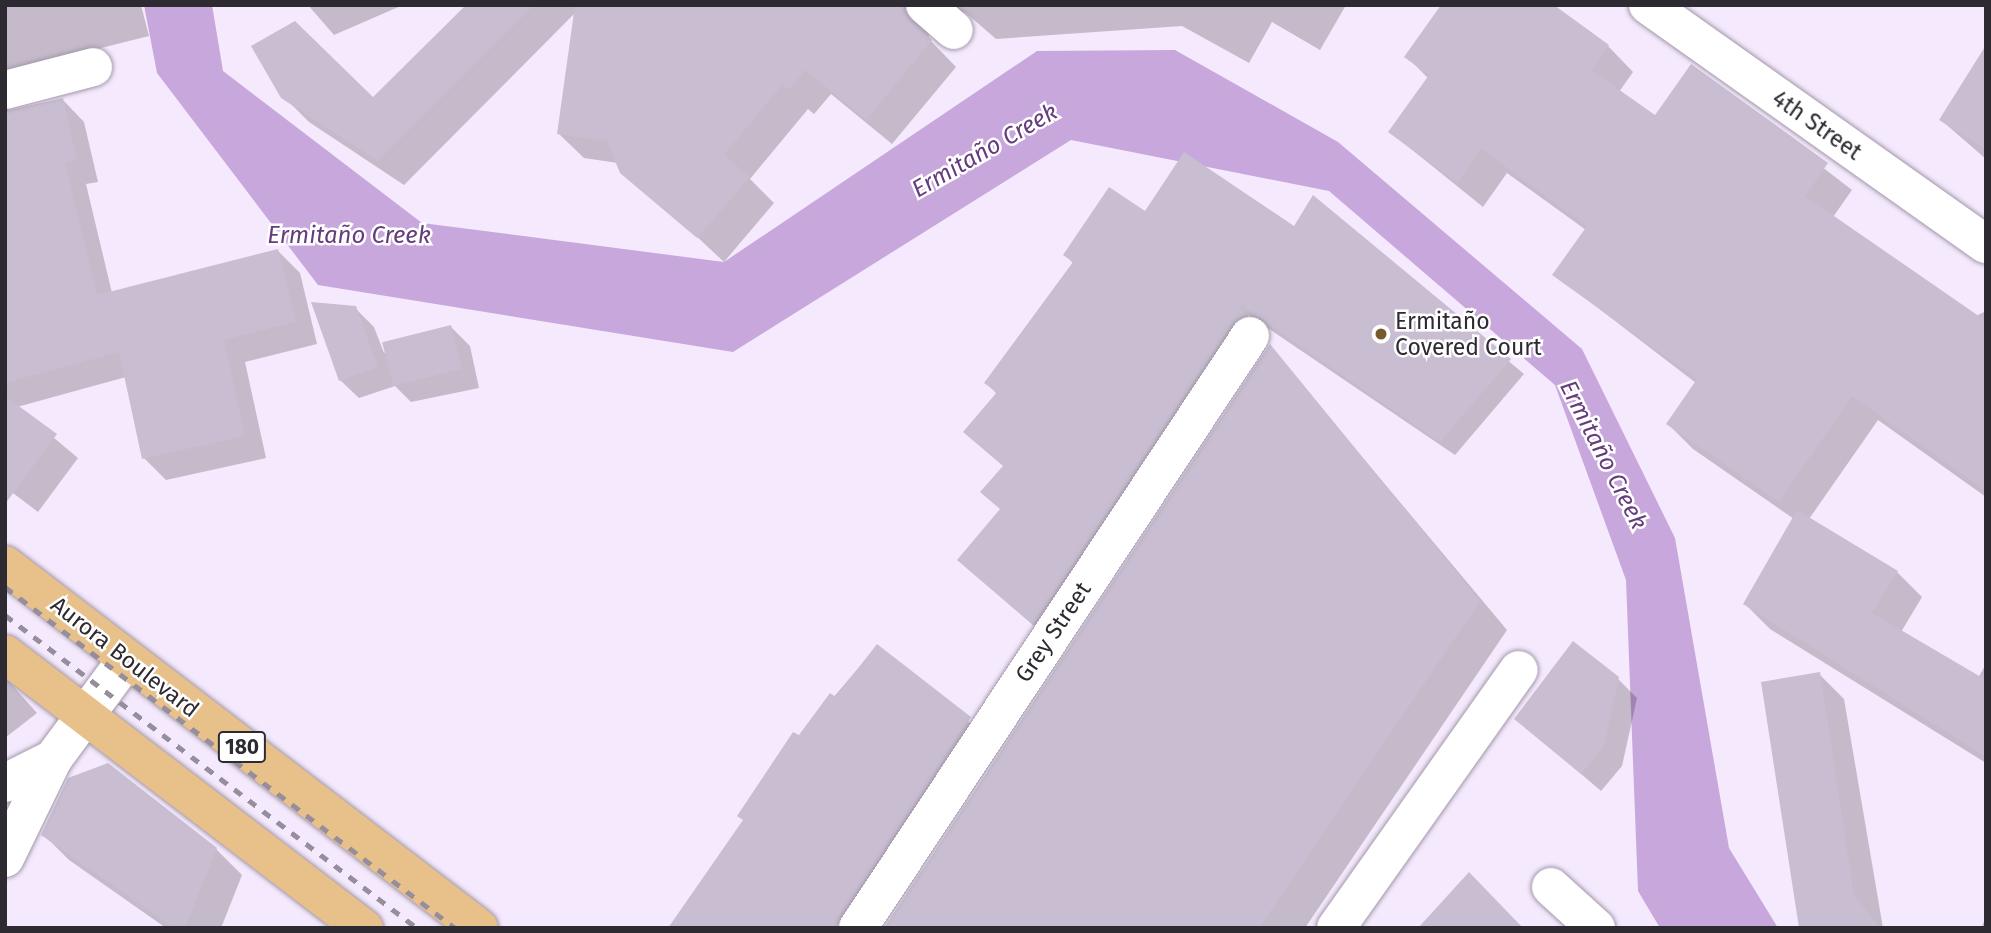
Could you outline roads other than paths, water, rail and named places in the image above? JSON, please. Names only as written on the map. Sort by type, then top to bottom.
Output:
[{"type":"main road","name":"Aurora Boulevard","points":[[5,565],[479,928]]},
{"type":"main road","points":[[5,654],[364,928]]},
{"type":"street","points":[[925,5],[954,30]]},
{"type":"street","name":"4th Street","points":[[1648,5],[1986,244]]},
{"type":"street","points":[[5,90],[93,67]]},
{"type":"street","name":"Grey Street","points":[[858,928],[1250,336]]},
{"type":"street","points":[[5,858],[53,759],[127,659]]},
{"type":"street","points":[[1336,928],[1519,670]]},
{"type":"street","points":[[5,783],[53,759]]},
{"type":"street","points":[[1551,887],[1596,928]]},
{"type":"water","name":"Ermitaño Creek","points":[[144,5],[212,5],[223,71],[422,223],[724,262],[1037,51],[1175,50],[1338,142],[1582,349],[1675,538],[1729,848],[1778,928],[1660,928],[1638,891],[1626,580],[1555,385],[1329,191],[1071,140],[733,352],[318,285],[157,73]]},
{"type":"railway","points":[[5,587],[455,928]]},
{"type":"railway","points":[[5,615],[417,928]]},
{"type":"place","name":"Ermitaño Covered Court","points":[[1381,334]]}]
